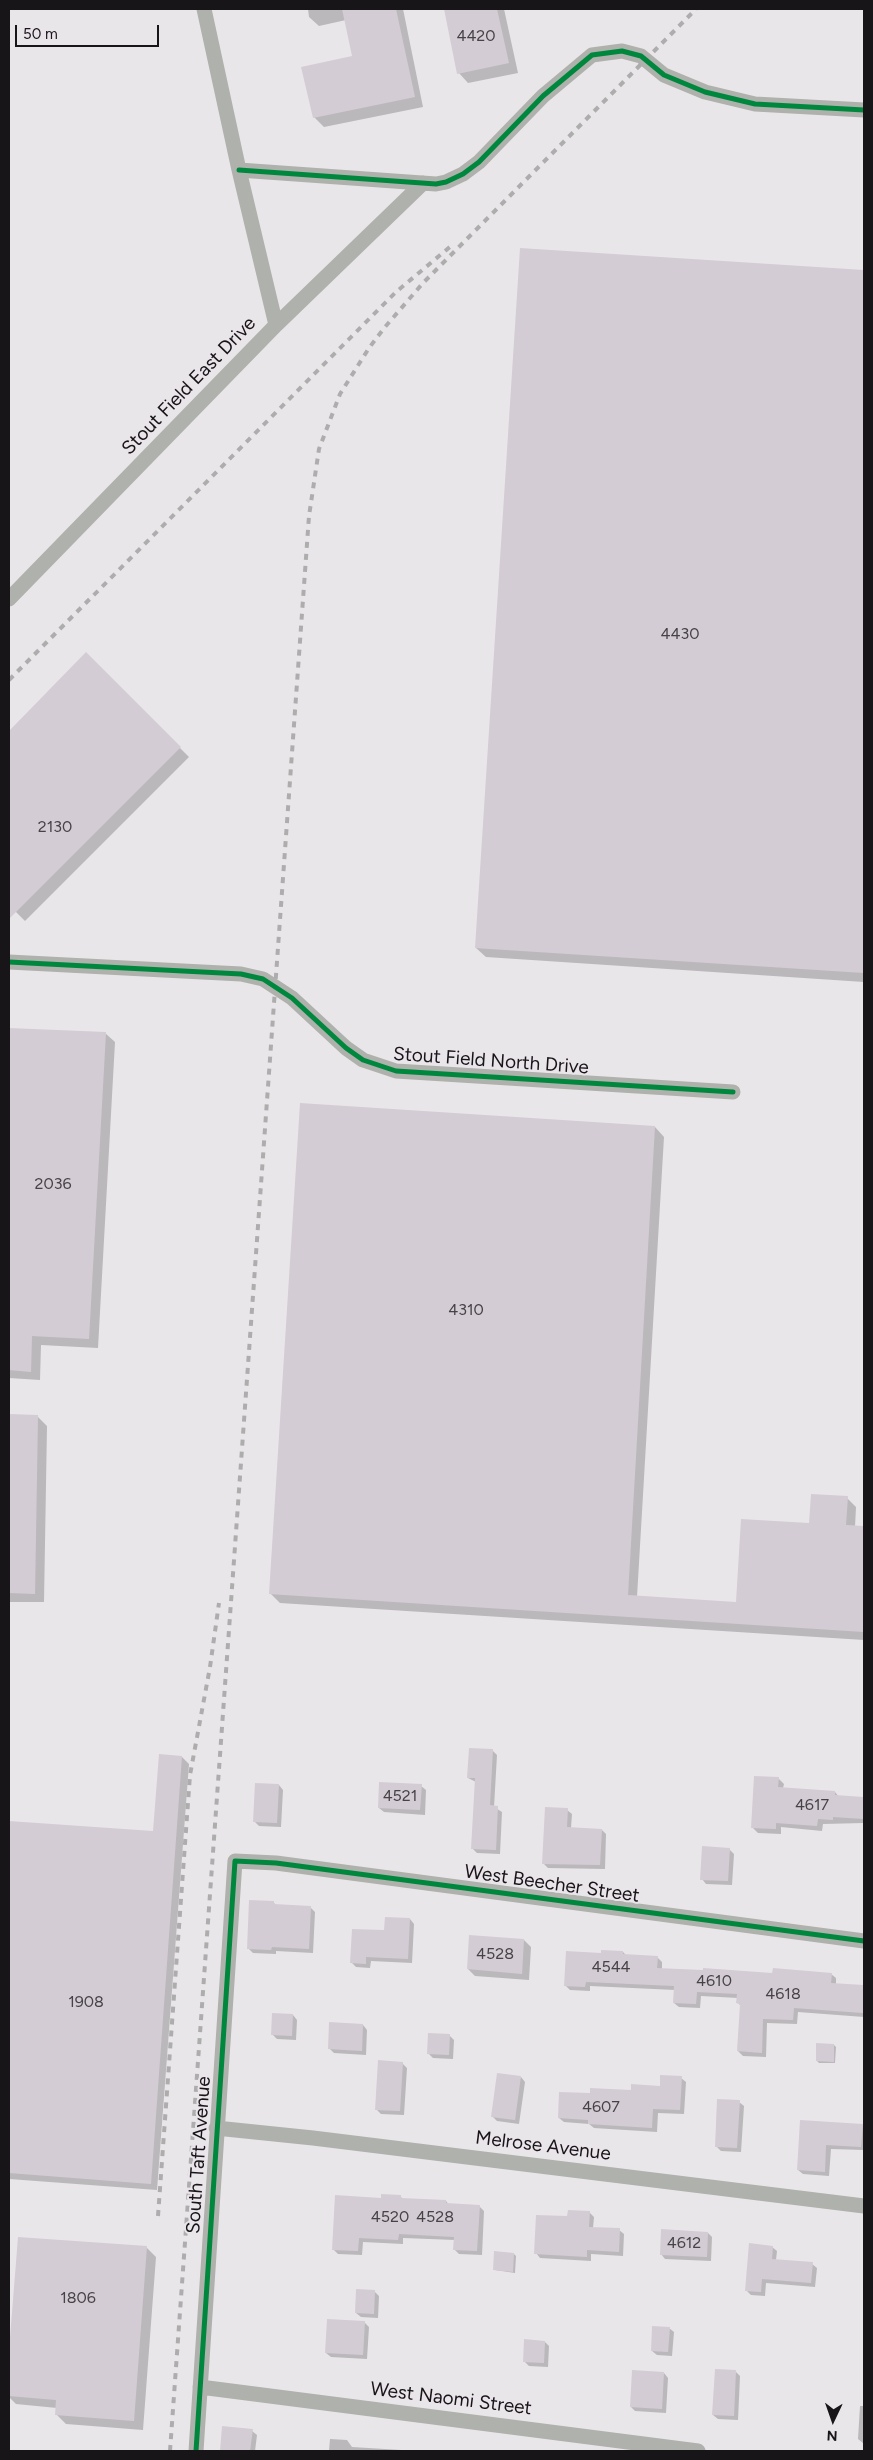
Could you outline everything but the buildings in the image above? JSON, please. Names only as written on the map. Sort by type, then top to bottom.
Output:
[{"type":"street","name":"Stout Field East Drive","points":[[9,599],[276,325],[239,170],[204,9]]},
{"type":"street","points":[[239,170],[441,184],[463,174],[479,162],[543,96],[592,54],[622,51],[645,60],[664,75],[705,92],[755,104],[864,110]]},
{"type":"street","points":[[276,325],[422,183]]},
{"type":"street","name":"Stout Field North Drive","points":[[9,962],[241,974],[264,979],[292,998],[346,1048],[363,1060],[396,1071],[733,1092]]},
{"type":"street","name":"West Beecher Street","points":[[235,1861],[276,1863],[864,1941]]},
{"type":"street","name":"South Taft Avenue","points":[[196,2451],[235,1861]]},
{"type":"street","name":"Melrose Avenue","points":[[216,2128],[313,2138],[864,2206]]},
{"type":"street","name":"West Naomi Street","points":[[200,2387],[698,2451]]},
{"type":"railway","points":[[170,2451],[309,516],[319,449],[340,394],[369,348],[385,327],[423,283],[696,9]]},
{"type":"railway","points":[[9,680],[396,292],[451,246]]},
{"type":"railway","points":[[158,2216],[190,1775],[210,1667],[219,1603]]},
{"type":"cycle path","points":[[239,170],[436,184],[446,182],[463,174],[479,162],[543,96],[592,55],[622,51],[641,56],[664,75],[705,92],[755,104],[864,110]]},
{"type":"cycle path","points":[[9,962],[241,974],[263,979],[292,998],[346,1048],[363,1060],[396,1071],[733,1092]]},
{"type":"cycle path","points":[[196,2451],[235,1861],[276,1863],[864,1941]]}]
